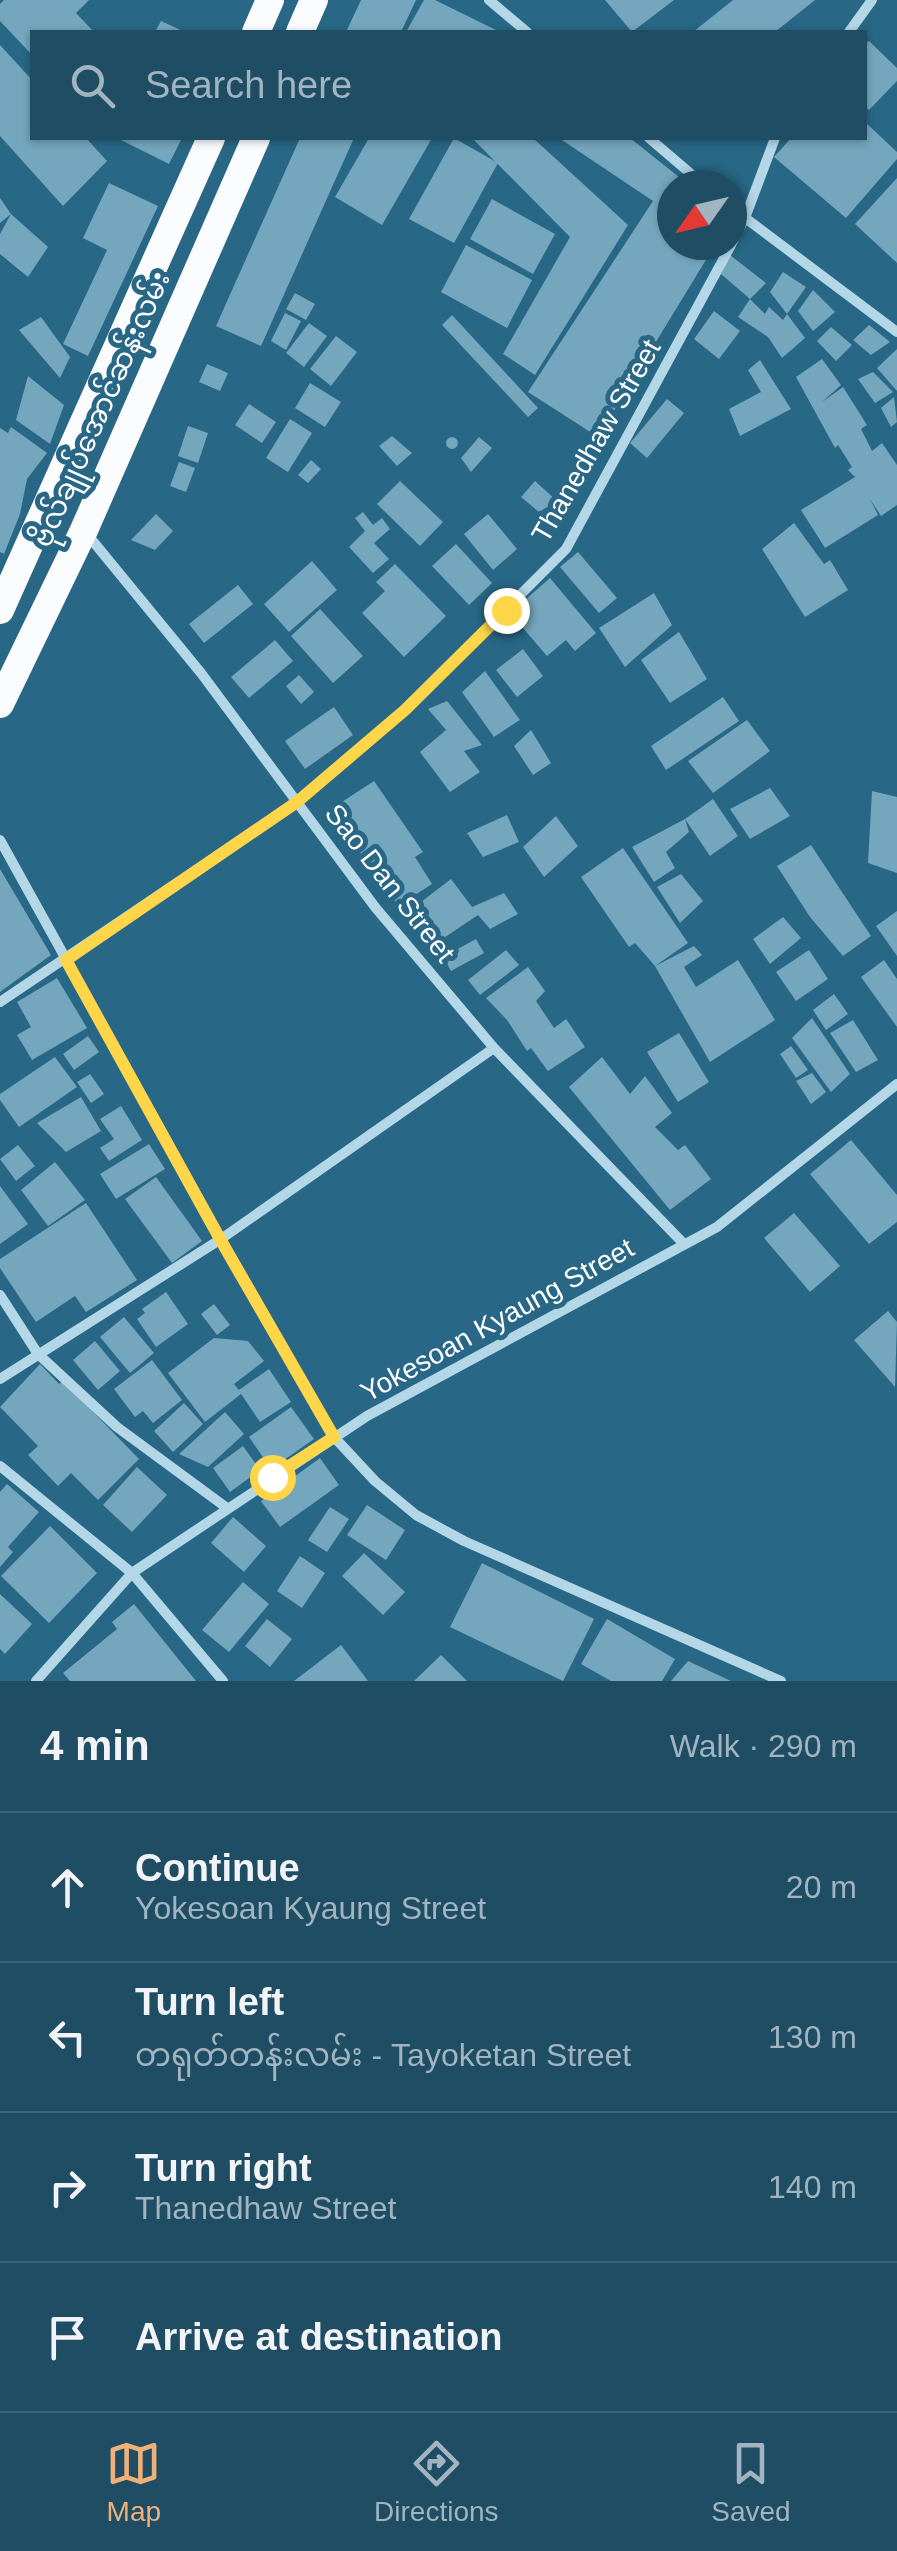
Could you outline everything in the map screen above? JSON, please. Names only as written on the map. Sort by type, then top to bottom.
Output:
[{"type":"highway","points":[[257,30],[270,0]]},
{"type":"highway","points":[[301,30],[314,0]]},
{"type":"highway","name":"ဗိုလ်ချုပ်အောင်ဆန်းလမ်း","points":[[0,610],[210,140]]},
{"type":"highway","name":"ဗိုလ်ချုပ်အောင်ဆန်းလမ်း","points":[[0,704],[84,530],[255,140]]},
{"type":"street","points":[[489,0],[524,30]]},
{"type":"street","points":[[850,30],[872,0]]},
{"type":"street","points":[[650,140],[686,170]]},
{"type":"street","name":"Thanedhaw Street","points":[[747,215],[775,140]]},
{"type":"street","points":[[747,219],[897,332]]},
{"type":"street","name":"Thanedhaw Street","points":[[0,1002],[297,802],[405,710],[566,550],[722,260]]},
{"type":"street","name":"Sao Dan Street","points":[[84,530],[201,672],[375,906],[494,1048],[684,1244]]},
{"type":"street","points":[[0,840],[334,1437],[375,1481],[416,1514],[464,1542],[765,1678],[780,1681]]},
{"type":"street","points":[[0,1380],[220,1239],[494,1048]]},
{"type":"street","name":"Yokesoan Kyaung Street","points":[[36,1681],[132,1573],[384,1407],[717,1226],[897,1084]]},
{"type":"street","points":[[0,1295],[38,1354],[117,1427],[227,1508]]},
{"type":"street","points":[[0,1466],[132,1573],[223,1681]]},
{"type":"building","points":[[4,0],[89,0],[76,13],[92,30],[30,30],[30,53],[0,21],[0,4]]},
{"type":"building","points":[[361,0],[416,0],[402,30],[347,30]]},
{"type":"building","points":[[424,0],[435,0],[496,30],[407,30]]},
{"type":"building","points":[[605,0],[674,0],[635,30],[630,30]]},
{"type":"building","points":[[733,0],[815,0],[778,30],[696,30]]},
{"type":"building","points":[[161,21],[181,30],[156,30]]},
{"type":"building","points":[[867,43],[897,68],[897,81],[869,110],[867,108]]},
{"type":"building","points":[[0,45],[30,78],[30,140],[88,140],[107,161],[63,206],[0,136]]},
{"type":"building","points":[[867,124],[897,152],[897,159],[846,218],[774,157],[789,140],[867,140]]},
{"type":"building","points":[[121,140],[181,140],[169,164]]},
{"type":"building","points":[[299,140],[353,140],[261,346],[216,326]]},
{"type":"building","points":[[368,140],[431,140],[382,225],[335,197]]},
{"type":"building","points":[[453,140],[498,163],[454,243],[409,219]]},
{"type":"building","points":[[474,140],[535,140],[628,225],[535,375],[503,354],[570,237]]},
{"type":"building","points":[[562,140],[633,140],[670,170],[657,170],[657,260],[706,260],[598,437],[528,392],[653,201]]},
{"type":"building","points":[[897,178],[897,263],[855,224]]},
{"type":"building","points":[[109,183],[158,206],[88,356],[63,344],[107,250],[83,238]]},
{"type":"building","points":[[0,198],[11,214],[0,223]]},
{"type":"building","points":[[492,199],[555,234],[533,274],[470,239]]},
{"type":"building","points":[[11,214],[48,247],[28,277],[0,254],[0,234]]},
{"type":"building","points":[[466,245],[532,280],[507,328],[441,292]]},
{"type":"building","points":[[728,260],[736,260],[766,283],[750,299],[721,274]]},
{"type":"building","points":[[783,272],[806,287],[787,314],[770,292]]},
{"type":"building","points":[[813,290],[835,312],[813,331],[798,311]]},
{"type":"building","points":[[295,293],[315,304],[306,320],[286,309]]},
{"type":"building","points":[[750,299],[765,314],[769,307],[783,320],[787,314],[805,338],[782,358],[768,337],[738,317]]},
{"type":"building","points":[[714,311],[740,331],[719,359],[694,339]]},
{"type":"building","points":[[285,313],[301,321],[286,350],[271,341]]},
{"type":"building","points":[[452,315],[538,408],[528,417],[442,325]]},
{"type":"building","points":[[41,317],[70,357],[60,378],[19,330]]},
{"type":"building","points":[[309,323],[327,336],[304,367],[286,353]]},
{"type":"building","points":[[869,325],[890,342],[871,355],[853,340]]},
{"type":"building","points":[[831,327],[852,345],[836,361],[817,341]]},
{"type":"building","points":[[336,336],[357,352],[331,386],[310,369]]},
{"type":"building","points":[[897,349],[897,391],[877,368]]},
{"type":"building","points":[[822,359],[841,385],[822,402],[843,387],[867,425],[861,429],[872,451],[882,443],[897,465],[897,505],[881,516],[870,499],[878,515],[825,548],[801,510],[855,477],[796,377]]},
{"type":"building","points":[[760,360],[791,409],[740,436],[729,409],[761,392],[748,370]]},
{"type":"building","points":[[207,364],[228,373],[220,391],[199,382]]},
{"type":"building","points":[[873,372],[893,392],[875,403],[858,379]]},
{"type":"building","points":[[28,376],[64,405],[50,444],[16,420]]},
{"type":"building","points":[[310,383],[341,402],[325,427],[295,408]]},
{"type":"building","points":[[894,397],[897,422],[891,427],[881,408]]},
{"type":"building","points":[[667,399],[684,413],[647,458],[630,443]]},
{"type":"building","points":[[249,404],[276,422],[262,443],[235,425]]},
{"type":"building","points":[[290,419],[312,433],[288,472],[266,458]]},
{"type":"building","points":[[188,426],[208,433],[198,463],[178,456]]},
{"type":"building","points":[[11,427],[47,453],[27,479],[20,514],[4,554],[0,552],[0,428],[8,433]]},
{"type":"building","points":[[392,436],[412,453],[397,466],[379,446]]},
{"type":"building","points":[[452,437],[458,443],[452,449],[446,443]]},
{"type":"building","points":[[479,437],[492,448],[471,472],[461,458]]},
{"type":"building","points":[[311,460],[321,469],[308,483],[298,475]]},
{"type":"building","points":[[179,462],[195,468],[186,492],[170,486]]},
{"type":"building","points":[[400,481],[443,522],[420,546],[377,504]]},
{"type":"building","points":[[535,481],[557,501],[539,512],[521,497]]},
{"type":"building","points":[[363,512],[373,525],[382,518],[390,529],[374,543],[389,559],[373,573],[349,547],[365,531],[355,518]]},
{"type":"building","points":[[156,514],[173,531],[155,550],[131,540]]},
{"type":"building","points":[[488,514],[517,549],[493,570],[464,534]]},
{"type":"building","points":[[794,523],[824,564],[830,560],[848,590],[805,617],[762,549]]},
{"type":"building","points":[[456,544],[492,583],[469,605],[432,566]]},
{"type":"building","points":[[578,552],[617,598],[599,613],[560,567]]},
{"type":"building","points":[[312,561],[337,590],[289,632],[264,604]]},
{"type":"building","points":[[395,564],[446,616],[404,657],[362,613],[385,591],[376,582]]},
{"type":"building","points":[[550,578],[596,633],[575,651],[566,640],[547,656],[510,613]]},
{"type":"building","points":[[238,585],[253,604],[204,643],[189,624]]},
{"type":"building","points":[[654,593],[672,625],[625,667],[599,628]]},
{"type":"building","points":[[320,609],[363,656],[333,683],[291,636]]},
{"type":"building","points":[[679,632],[707,679],[670,703],[641,660]]},
{"type":"building","points":[[275,640],[293,661],[249,698],[231,677]]},
{"type":"building","points":[[523,649],[543,676],[517,697],[496,670]]},
{"type":"building","points":[[485,671],[520,720],[494,737],[462,692]]},
{"type":"building","points":[[299,675],[314,692],[301,704],[286,686]]},
{"type":"building","points":[[723,697],[739,721],[666,770],[651,746]]},
{"type":"building","points":[[447,701],[482,745],[464,751],[480,772],[450,792],[420,752],[446,730],[428,709]]},
{"type":"building","points":[[334,707],[353,735],[305,769],[285,741]]},
{"type":"building","points":[[747,720],[770,751],[713,793],[688,761]]},
{"type":"building","points":[[531,730],[551,763],[533,775],[514,746]]},
{"type":"building","points":[[374,781],[423,852],[415,857],[432,884],[398,906],[367,857],[378,848],[363,857],[331,809]]},
{"type":"building","points":[[770,788],[790,816],[750,839],[730,809]]},
{"type":"building","points":[[872,791],[897,797],[897,873],[868,863]]},
{"type":"building","points":[[713,799],[738,836],[710,856],[685,819]]},
{"type":"building","points":[[507,815],[519,842],[483,857],[467,833]]},
{"type":"building","points":[[556,816],[578,846],[544,877],[523,847]]},
{"type":"building","points":[[685,819],[689,832],[666,852],[675,868],[654,882],[632,847]]},
{"type":"building","points":[[811,845],[871,936],[843,956],[810,917],[777,866]]},
{"type":"building","points":[[623,848],[688,943],[655,966],[635,943],[629,947],[581,877]]},
{"type":"building","points":[[0,869],[51,955],[0,992]]},
{"type":"building","points":[[681,874],[703,901],[680,923],[657,887]]},
{"type":"building","points":[[451,879],[472,907],[504,893],[518,914],[490,929],[478,915],[432,946],[408,912]]},
{"type":"building","points":[[897,911],[897,956],[876,926]]},
{"type":"building","points":[[783,917],[801,938],[770,964],[753,939]]},
{"type":"building","points":[[476,939],[484,953],[451,971],[443,957]]},
{"type":"building","points":[[694,946],[702,955],[684,967],[696,987],[738,960],[775,1020],[710,1062],[655,966]]},
{"type":"building","points":[[506,950],[519,965],[480,995],[468,980]]},
{"type":"building","points":[[809,950],[828,979],[796,1001],[776,972]]},
{"type":"building","points":[[884,960],[897,979],[897,1027],[861,977]]},
{"type":"building","points":[[528,967],[545,991],[536,1001],[554,1028],[566,1019],[585,1047],[548,1071],[531,1048],[527,1051],[507,1020],[486,998]]},
{"type":"building","points":[[57,978],[87,1028],[32,1060],[17,1035],[31,1027],[17,1002]]},
{"type":"building","points":[[834,994],[848,1014],[826,1030],[813,1010]]},
{"type":"building","points":[[812,1018],[850,1074],[831,1092],[792,1038]]},
{"type":"building","points":[[853,1020],[878,1060],[856,1072],[830,1033]]},
{"type":"building","points":[[679,1033],[709,1082],[678,1102],[647,1052]]},
{"type":"building","points":[[88,1036],[99,1052],[74,1070],[63,1054]]},
{"type":"building","points":[[791,1046],[808,1070],[796,1078],[780,1054]]},
{"type":"building","points":[[55,1057],[77,1087],[19,1127],[0,1094]]},
{"type":"building","points":[[602,1057],[630,1094],[645,1076],[672,1113],[655,1127],[678,1150],[685,1145],[711,1179],[670,1210],[569,1087]]},
{"type":"building","points":[[812,1073],[826,1092],[811,1104],[796,1081]]},
{"type":"building","points":[[90,1074],[104,1094],[91,1103],[77,1082]]},
{"type":"building","points":[[81,1097],[101,1131],[66,1152],[37,1123]]},
{"type":"building","points":[[121,1106],[142,1140],[109,1161],[100,1148],[114,1139],[100,1119]]},
{"type":"building","points":[[851,1140],[897,1195],[897,1222],[869,1244],[810,1174]]},
{"type":"building","points":[[149,1144],[165,1169],[116,1199],[100,1174]]},
{"type":"building","points":[[18,1145],[35,1166],[16,1181],[0,1159]]},
{"type":"building","points":[[55,1162],[85,1200],[48,1226],[21,1190]]},
{"type":"building","points":[[156,1177],[202,1241],[172,1263],[125,1199]]},
{"type":"building","points":[[0,1186],[28,1224],[0,1244]]},
{"type":"building","points":[[86,1203],[137,1280],[86,1312],[75,1296],[36,1322],[0,1268],[0,1259]]},
{"type":"building","points":[[794,1213],[840,1266],[810,1292],[764,1238]]},
{"type":"building","points":[[166,1292],[188,1324],[156,1347],[137,1319],[145,1313],[142,1309]]},
{"type":"building","points":[[214,1304],[230,1325],[217,1335],[201,1314]]},
{"type":"building","points":[[888,1311],[897,1322],[895,1387],[854,1340]]},
{"type":"building","points":[[124,1317],[154,1353],[130,1373],[100,1337]]},
{"type":"building","points":[[214,1338],[248,1341],[264,1361],[234,1384],[239,1390],[269,1369],[291,1402],[260,1422],[241,1394],[205,1422],[168,1373]]},
{"type":"building","points":[[95,1341],[120,1371],[98,1390],[73,1360]]},
{"type":"building","points":[[152,1360],[182,1400],[153,1423],[143,1411],[135,1417],[114,1389]]},
{"type":"building","points":[[40,1364],[59,1384],[63,1381],[139,1459],[98,1500],[71,1473],[58,1486],[28,1455],[38,1446],[0,1407]]},
{"type":"building","points":[[184,1403],[203,1424],[173,1452],[154,1431]]},
{"type":"building","points":[[291,1407],[314,1439],[271,1469],[249,1437]]},
{"type":"building","points":[[225,1412],[244,1434],[208,1467],[179,1454]]},
{"type":"building","points":[[243,1446],[260,1470],[230,1492],[213,1468]]},
{"type":"building","points":[[320,1458],[339,1485],[280,1527],[261,1501]]},
{"type":"building","points":[[137,1467],[167,1495],[132,1532],[103,1505]]},
{"type":"building","points":[[7,1484],[39,1512],[8,1547],[13,1552],[0,1567],[0,1492]]},
{"type":"building","points":[[367,1505],[405,1530],[386,1560],[347,1535]]},
{"type":"building","points":[[330,1507],[349,1519],[327,1552],[308,1540]]},
{"type":"building","points":[[233,1517],[266,1546],[244,1572],[211,1543]]},
{"type":"building","points":[[50,1526],[97,1573],[49,1623],[1,1576]]},
{"type":"building","points":[[364,1553],[405,1592],[383,1615],[342,1576]]},
{"type":"building","points":[[300,1556],[325,1573],[302,1608],[277,1591]]},
{"type":"building","points":[[482,1563],[594,1619],[563,1681],[450,1627]]},
{"type":"building","points":[[243,1582],[269,1604],[229,1652],[202,1630]]},
{"type":"building","points":[[0,1594],[32,1624],[5,1654],[0,1649]]},
{"type":"building","points":[[134,1604],[196,1681],[70,1681],[63,1673],[117,1629],[112,1622]]},
{"type":"building","points":[[267,1619],[292,1639],[270,1667],[245,1646]]},
{"type":"building","points":[[607,1619],[675,1659],[662,1681],[611,1681],[581,1664]]},
{"type":"building","points":[[341,1645],[368,1681],[294,1681]]},
{"type":"building","points":[[441,1655],[467,1681],[414,1681]]},
{"type":"building","points":[[688,1661],[731,1681],[671,1681]]},
{"type":"route","points":[[272,1477],[334,1437],[66,960],[297,802],[405,710],[506,610]]}]
